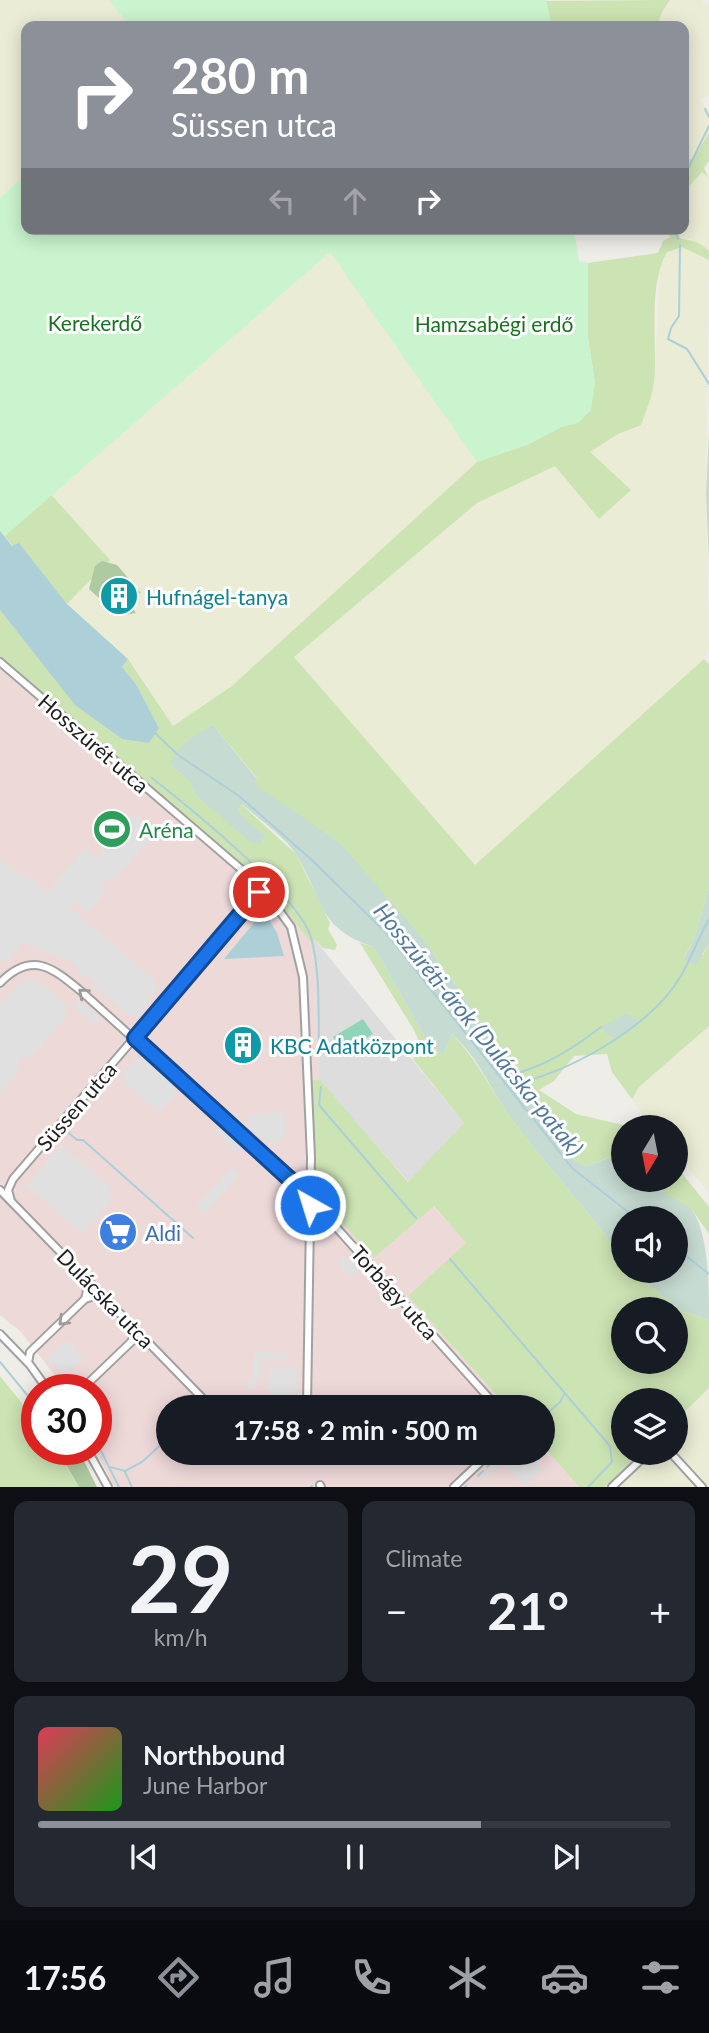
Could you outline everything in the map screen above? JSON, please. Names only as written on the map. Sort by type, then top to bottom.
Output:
[{"type":"street","name":"Hosszúrét utca","points":[[0,662],[263,888],[291,927],[302,963],[310,1198]]},
{"type":"street","name":"Süssen utca","points":[[11,1201],[8,1190],[13,1179],[263,888]]},
{"type":"street","name":"Torbágy utca","points":[[0,982],[15,969],[30,964],[50,967],[135,1038],[310,1198],[485,1395]]},
{"type":"street","name":"Dulácska utca","points":[[0,1190],[199,1395]]},
{"type":"street","points":[[307,1395],[310,1198]]},
{"type":"street","points":[[310,1231],[320,1223],[333,1223]]},
{"type":"street","points":[[83,1273],[87,1291],[85,1299]]},
{"type":"street","points":[[28,1363],[30,1352],[85,1299],[98,1295],[106,1297]]},
{"type":"street","points":[[98,1374],[132,1341],[134,1328]]},
{"type":"street","points":[[0,1334],[36,1374]]},
{"type":"street","points":[[132,1341],[148,1342]]},
{"type":"street","points":[[13,1347],[27,1349],[36,1346]]},
{"type":"street","points":[[96,1465],[108,1487]]},
{"type":"street","points":[[454,1487],[477,1465]]},
{"type":"street","points":[[612,1487],[635,1465]]},
{"type":"street","points":[[682,1465],[702,1487]]},
{"type":"shaded area","points":[[0,658],[258,878],[310,941],[314,965],[319,1079],[311,1081],[313,1132],[374,1258],[433,1206],[467,1243],[408,1296],[496,1395],[156,1395],[156,1465],[555,1465],[555,1460],[579,1487],[114,1487],[103,1465],[112,1465],[112,1374],[54,1374],[20,1331],[0,1315]]},
{"type":"shaded area","points":[[133,813],[157,831],[114,880],[108,880],[101,889],[105,893],[87,913],[74,902],[70,903],[70,908],[157,982],[155,985],[159,987],[151,995],[154,998],[138,1017],[133,1013],[130,1016],[94,985],[115,959],[93,984],[89,976],[86,978],[77,971],[79,967],[72,962],[21,942],[17,943],[20,946],[5,963],[0,961],[0,859],[20,876],[32,878],[46,891],[53,891],[55,889],[52,886],[85,848],[93,856],[102,855],[99,852]]},
{"type":"shaded area","points":[[315,940],[464,1123],[409,1182],[319,1081],[314,965],[310,941]]},
{"type":"shaded area","points":[[37,980],[68,1006],[65,1010],[68,1014],[31,1058],[27,1055],[17,1066],[20,1070],[0,1093],[0,1005],[21,981]]},
{"type":"shaded area","points":[[77,997],[82,1005],[84,1003],[104,1021],[90,1022],[76,1008]]},
{"type":"shaded area","points":[[142,1057],[175,1086],[173,1090],[177,1093],[159,1113],[128,1086],[122,1075],[128,1066],[133,1068],[130,1065],[136,1058],[139,1060]]},
{"type":"shaded area","points":[[284,1112],[286,1137],[282,1137],[282,1142],[264,1142],[264,1138],[248,1127],[248,1115]]},
{"type":"shaded area","points":[[219,1128],[241,1148],[237,1153],[215,1132]]},
{"type":"shaded area","points":[[61,1145],[111,1188],[108,1192],[114,1198],[83,1234],[26,1186]]},
{"type":"shaded area","points":[[232,1167],[240,1175],[204,1214],[196,1206]]},
{"type":"shaded area","points":[[344,1256],[348,1261],[352,1258],[361,1268],[351,1278],[337,1263]]},
{"type":"shaded area","points":[[67,1340],[83,1357],[69,1374],[62,1374],[47,1359]]},
{"type":"shaded area","points":[[254,1352],[287,1353],[287,1359],[262,1359],[261,1374],[251,1391],[247,1385],[253,1372]]},
{"type":"shaded area","points":[[269,1367],[297,1367],[297,1395],[268,1395]]},
{"type":"shaded area","points":[[495,1465],[503,1465],[484,1481],[481,1477]]},
{"type":"shaded area","points":[[505,1465],[538,1465],[542,1470],[524,1486]]},
{"type":"green space","name":"Kerekerdő","points":[[0,0],[109,0],[126,21],[21,21],[21,235],[109,235],[330,251],[477,462],[232,686],[173,726],[128,659],[67,604],[109,561],[0,438]]},
{"type":"green space","points":[[109,0],[546,0],[551,21],[126,21]]},
{"type":"green space","points":[[670,0],[702,0],[705,5],[709,2],[709,96],[699,99],[709,111],[709,132],[693,161],[689,159],[689,21],[659,21]]},
{"type":"green space","points":[[670,0],[659,21],[551,21],[546,1]]},
{"type":"green space","points":[[709,132],[709,161],[704,168],[709,178],[702,172],[689,186],[689,159],[693,160]]},
{"type":"green space","points":[[703,172],[709,178],[709,251],[691,239],[681,239],[679,235],[689,235],[689,187]]},
{"type":"green space","points":[[21,179],[21,235],[575,235],[579,261],[588,263],[588,338],[595,383],[591,410],[578,423],[477,462],[330,252],[4,537],[0,531],[0,198]]},
{"type":"green space","points":[[669,235],[679,235],[681,239],[702,245],[709,251],[709,260],[682,247],[667,252],[661,266],[655,299],[654,383],[641,425],[618,434],[590,452],[631,490],[599,519],[555,466],[477,503],[294,657],[475,865],[704,659],[709,664],[709,888],[693,942],[684,957],[703,955],[709,943],[709,1026],[639,1087],[632,1099],[612,1072],[607,1054],[574,1056],[554,1081],[539,1090],[576,1114],[611,1122],[611,1159],[585,1166],[573,1159],[531,1103],[466,1000],[423,939],[396,910],[254,784],[257,778],[213,725],[187,741],[171,765],[190,782],[196,795],[237,810],[241,804],[296,854],[330,923],[328,929],[337,945],[335,950],[323,948],[315,940],[310,941],[258,878],[0,658],[0,610],[76,705],[122,739],[159,728],[136,684],[122,667],[128,659],[173,726],[232,686],[477,462],[529,444],[562,426],[578,423],[595,383],[588,338],[588,263],[658,253],[663,241]]},
{"type":"green space","points":[[674,247],[682,247],[709,260],[706,494],[709,651],[704,659],[475,865],[294,657],[477,503],[555,466],[599,519],[630,490],[589,452],[641,424],[654,386],[660,269],[667,252]]},
{"type":"green space","points":[[709,434],[709,562],[706,494]]},
{"type":"green space","points":[[0,438],[110,560],[67,604],[19,544],[13,546],[0,531]]},
{"type":"green space","points":[[102,561],[117,565],[141,593],[129,597],[116,584],[110,588],[108,596],[118,606],[127,601],[136,613],[119,616],[89,589],[95,566]]},
{"type":"green space","points":[[213,725],[257,779],[254,784],[340,843],[423,939],[466,1000],[520,1087],[573,1159],[585,1166],[611,1159],[611,1192],[663,1192],[686,1206],[611,1206],[611,1243],[511,1118],[477,1063],[461,1043],[452,1034],[443,1055],[427,1041],[374,947],[356,940],[332,922],[293,849],[242,804],[237,811],[265,836],[260,844],[251,843],[196,795],[190,782],[171,765],[177,751]]},
{"type":"green space","points":[[709,888],[709,943],[696,965],[684,958],[693,942]]},
{"type":"green space","points":[[360,943],[374,947],[427,1041],[443,1055],[452,1034],[461,1044],[511,1118],[610,1241],[611,1283],[647,1283],[664,1297],[611,1297],[611,1374],[688,1374],[688,1313],[709,1320],[709,1388],[688,1408],[688,1388],[611,1388],[611,1465],[628,1465],[605,1487],[579,1487],[555,1460],[555,1395],[496,1395],[408,1296],[466,1243],[434,1206],[374,1258],[314,1192],[311,1081],[319,1079],[408,1182],[464,1123],[413,1059],[422,1048],[414,1030]]},
{"type":"green space","points":[[625,1014],[639,1020],[625,1034],[611,1036],[601,1027]]},
{"type":"green space","points":[[363,1019],[373,1034],[343,1052],[333,1037]]},
{"type":"green space","points":[[709,1026],[709,1192],[688,1168],[688,1115],[643,1115],[632,1099],[639,1087]]},
{"type":"green space","points":[[688,1181],[709,1207],[709,1234],[693,1211],[660,1192],[688,1192]]},
{"type":"green space","points":[[688,1207],[698,1220],[705,1247],[709,1320],[688,1313],[688,1297],[664,1297],[647,1283],[688,1283]]},
{"type":"green space","points":[[0,1376],[21,1402],[21,1465],[66,1465],[79,1487],[0,1487]]},
{"type":"green space","points":[[709,1388],[709,1487],[605,1487],[628,1465],[688,1465],[688,1408]]},
{"type":"green space","points":[[66,1465],[86,1465],[97,1487],[79,1487]]},
{"type":"water","points":[[0,531],[12,546],[19,543],[67,604],[128,659],[122,667],[136,684],[159,728],[149,743],[122,739],[75,705],[0,610]]},
{"type":"water","points":[[262,913],[266,914],[277,933],[284,956],[224,959]]},
{"type":"waterway","points":[[705,109],[709,117]]},
{"type":"waterway","points":[[689,167],[709,126]]},
{"type":"waterway","points":[[676,235],[678,239]]},
{"type":"waterway","points":[[680,245],[679,316],[668,339],[687,349],[709,384]]},
{"type":"waterway","name":"Hosszúréti-árok (Dulácska-patak)","points":[[154,732],[178,755],[239,796],[313,861],[387,934],[573,1169],[621,1206]]},
{"type":"waterway","points":[[152,778],[241,853],[302,919],[311,937],[316,966],[319,1055]]},
{"type":"waterway","points":[[507,1085],[530,1080],[580,1060],[628,1031],[649,1014],[681,976],[709,919]]},
{"type":"waterway","points":[[501,1078],[554,1058],[601,1027]]},
{"type":"waterway","points":[[59,1133],[105,1080]]},
{"type":"waterway","points":[[321,1087],[319,1105],[416,1218]]},
{"type":"waterway","points":[[63,1128],[77,1140],[83,1140],[193,1238]]},
{"type":"waterway","name":"Hosszúréti-árok (Dulácska-patak)","points":[[688,1257],[709,1274]]},
{"type":"waterway","points":[[450,1259],[610,1446],[612,1462],[588,1487]]},
{"type":"waterway","points":[[0,1362],[21,1388]]},
{"type":"waterway","points":[[555,1406],[565,1393]]},
{"type":"waterway","points":[[110,1467],[125,1471],[142,1462],[156,1449]]},
{"type":"waterway","points":[[108,1465],[119,1487]]},
{"type":"waterway","points":[[478,1476],[483,1471]]},
{"type":"waterway","points":[[125,1472],[132,1487]]},
{"type":"place","name":"Hufnágel-tanya","points":[[119,596]]},
{"type":"place","name":"Aréna","points":[[112,829]]},
{"type":"place","name":"KBC Adatközpont","points":[[243,1045]]},
{"type":"place","name":"Aldi","points":[[118,1232]]},
{"type":"route","points":[[259,892],[135,1038],[306,1194],[310,1198],[310,1205]]},
{"type":"park label","name":"Hamzsabégi erdő","points":[[494,323]]}]
